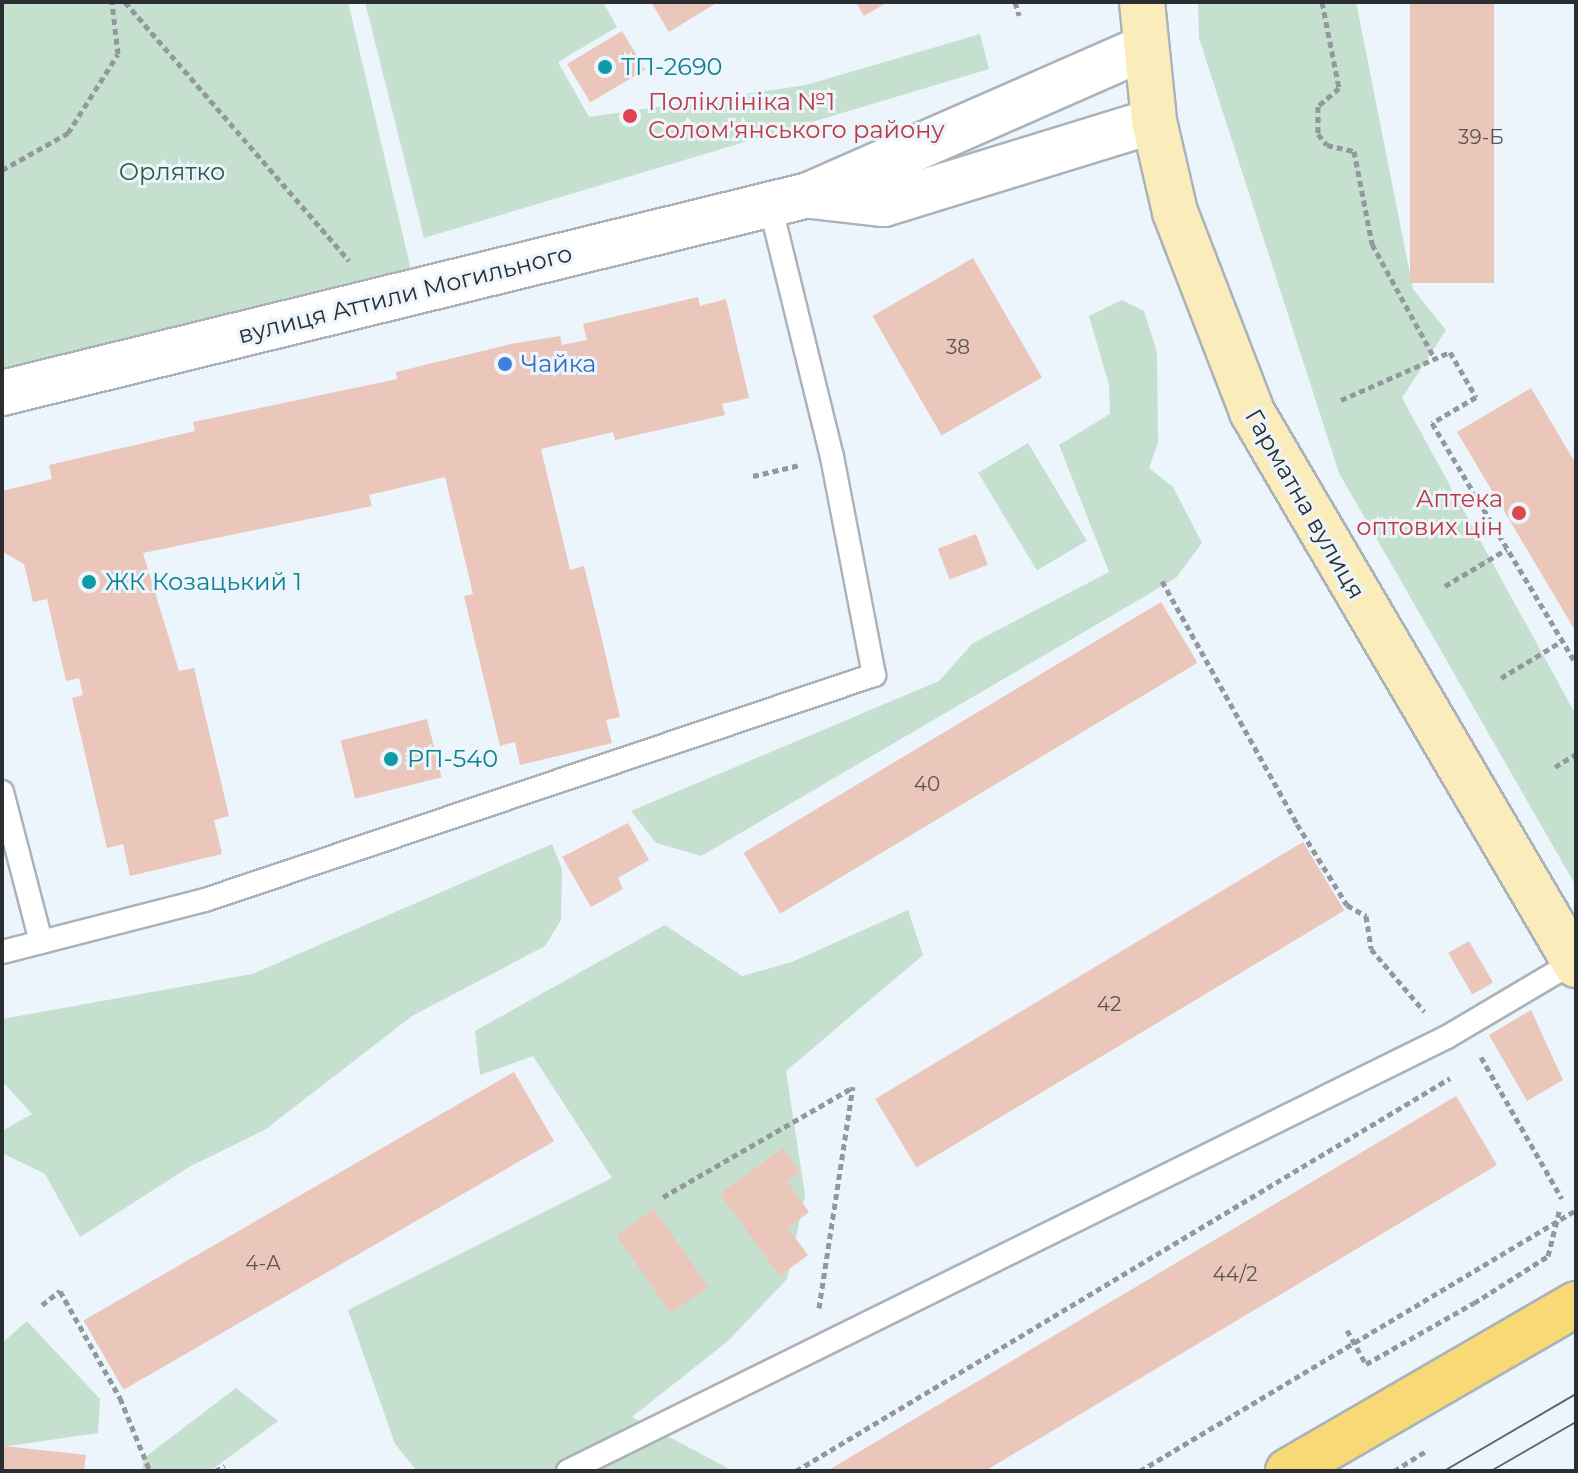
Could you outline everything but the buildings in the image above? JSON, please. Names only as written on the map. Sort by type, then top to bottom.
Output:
[{"type":"main road","points":[[1288,1471],[1576,1304]]},
{"type":"street","name":"Гарматна вулиця","points":[[1142,2],[1144,48],[1154,121],[1175,212],[1252,412],[1575,964]]},
{"type":"street","name":"вулиця Аттили Могильного","points":[[2,393],[790,200],[1144,48]]},
{"type":"street","name":"вулиця Аттили Могильного","points":[[790,200],[884,204],[1154,121]]},
{"type":"lane","points":[[2,952],[205,900],[874,675],[832,457],[790,200]]},
{"type":"lane","points":[[2,792],[41,942]]},
{"type":"lane","points":[[568,1471],[1447,1037],[1575,964]]},
{"type":"path","points":[[2,170],[68,133],[118,54],[112,2]]},
{"type":"path","points":[[125,2],[382,300]]},
{"type":"path","points":[[1015,2],[1019,15]]},
{"type":"path","points":[[1322,2],[1339,88],[1318,106],[1318,134],[1340,151],[1354,151],[1372,244],[1435,359]]},
{"type":"path","points":[[1341,400],[1450,352],[1476,397],[1432,423],[1576,664]]},
{"type":"path","points":[[753,476],[832,457]]},
{"type":"path","points":[[1445,586],[1507,549]]},
{"type":"path","points":[[1162,581],[1297,824],[1347,905],[1366,916],[1371,949],[1447,1037],[1482,1058],[1562,1199]]},
{"type":"path","points":[[1501,678],[1562,641]]},
{"type":"path","points":[[1555,767],[1576,754]]},
{"type":"path","points":[[1469,1066],[1482,1058]]},
{"type":"path","points":[[796,1471],[1455,1075]]},
{"type":"path","points":[[663,1197],[853,1087],[813,1349]]},
{"type":"path","points":[[1347,1330],[1366,1364],[1474,1303],[1548,1256],[1560,1208]]},
{"type":"path","points":[[1140,1471],[1576,1210]]},
{"type":"path","points":[[42,1305],[60,1291],[120,1398],[150,1471]]},
{"type":"path","points":[[1394,1471],[1428,1450]]},
{"type":"path","points":[[215,1471],[225,1466]]},
{"type":"green space","name":"Орлятко","points":[[2,2],[348,2],[415,287],[2,388]]},
{"type":"green space","points":[[365,2],[603,2],[617,27],[558,62],[589,117],[806,85],[980,34],[989,69],[424,238]]},
{"type":"green space","points":[[1198,2],[1356,2],[1413,289],[1446,330],[1402,398],[1576,715],[1576,886],[1339,473],[1199,38]]},
{"type":"green space","points":[[1122,300],[1144,311],[1157,352],[1158,443],[1149,468],[1173,487],[1202,543],[1176,578],[701,856],[656,843],[631,811],[939,681],[973,643],[1109,572],[1059,445],[1110,414],[1109,385],[1089,316]]},
{"type":"green space","points":[[1028,443],[1087,541],[1037,571],[978,473]]},
{"type":"green space","points":[[552,844],[562,869],[561,920],[545,946],[412,1016],[266,1129],[189,1167],[80,1237],[45,1174],[2,1153],[2,1131],[32,1114],[2,1081],[2,1019],[252,974]]},
{"type":"green space","points":[[908,910],[923,955],[786,1071],[805,1195],[787,1279],[728,1341],[632,1417],[733,1471],[417,1471],[395,1444],[348,1310],[612,1178],[533,1056],[480,1075],[475,1031],[665,925],[742,976],[792,962]]},
{"type":"green space","points":[[27,1321],[100,1399],[98,1433],[2,1447],[2,1343]]},
{"type":"green space","points":[[236,1388],[278,1421],[210,1471],[142,1471],[144,1458]]},
{"type":"tram line","points":[[1444,1471],[1576,1394]]},
{"type":"tram line","points":[[1491,1471],[1576,1422]]},
{"type":"place","name":"ТП-2690","points":[[605,67]]},
{"type":"place","name":"Поліклініка №1 Солом'янського району","points":[[630,116]]},
{"type":"place","name":"Чайка","points":[[505,364]]},
{"type":"place","name":"Аптека оптових цін","points":[[1519,513]]},
{"type":"place","name":"ЖК Козацький 1","points":[[89,582]]},
{"type":"place","name":"РП-540","points":[[391,759]]}]
